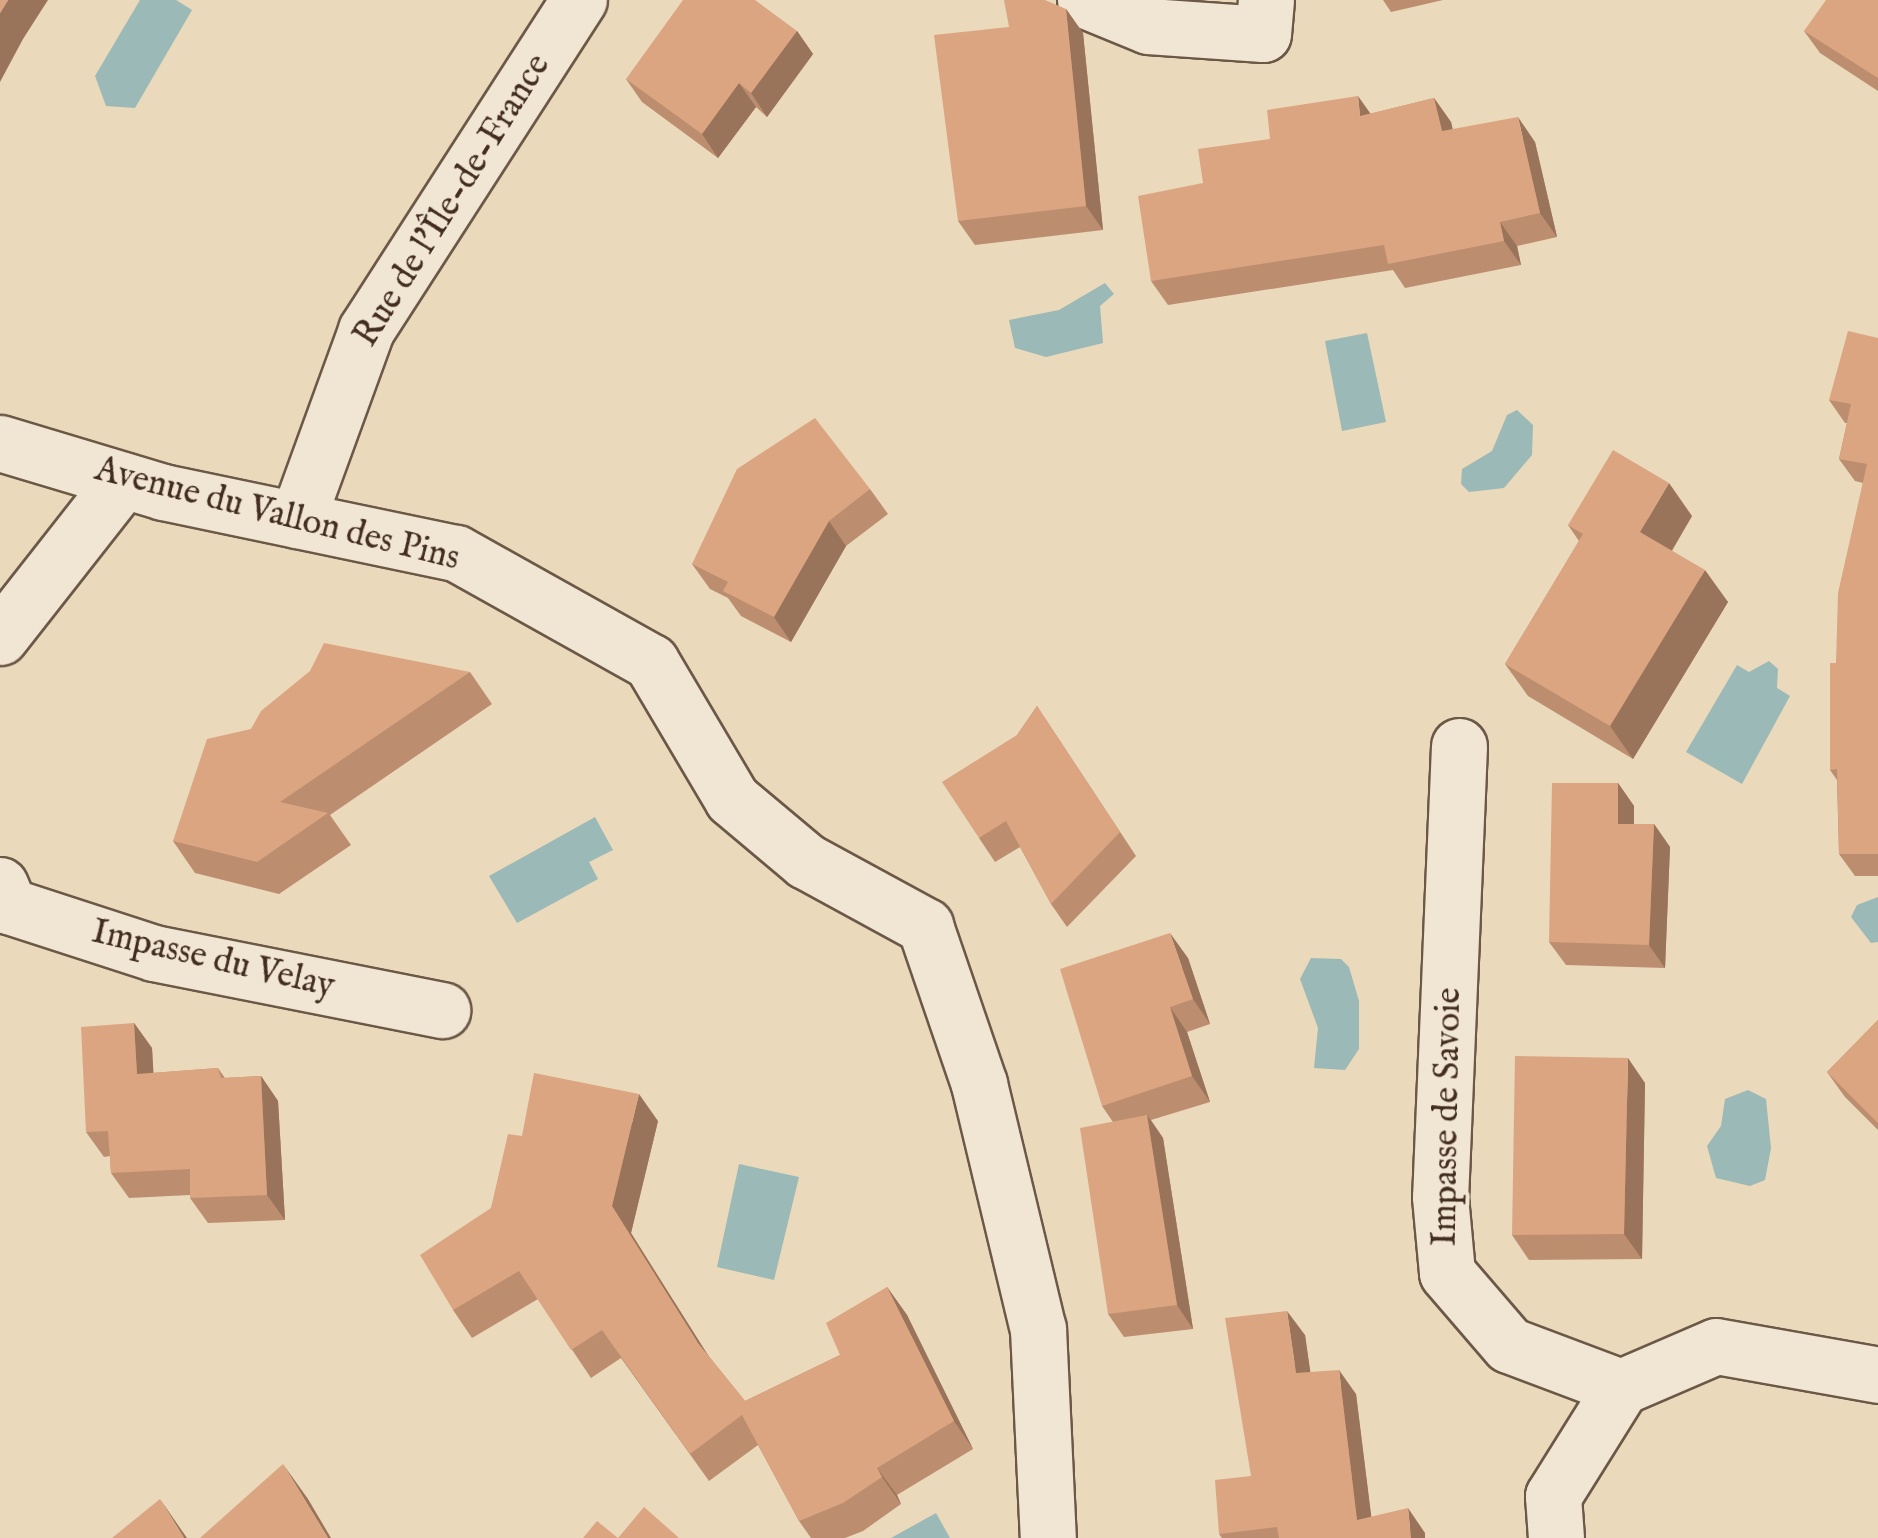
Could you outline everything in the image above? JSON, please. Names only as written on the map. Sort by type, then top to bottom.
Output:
[{"type":"street","name":"Rue de l'Île-de-France","points":[[297,520],[366,330],[578,0]]},
{"type":"street","points":[[1085,0],[1148,26],[1263,34],[1266,0]]},
{"type":"street","name":"Avenue du Vallon des Pins","points":[[0,442],[122,480],[456,552],[651,662],[732,799],[806,861],[926,926],[980,1084],[1038,1329],[1051,1536]]},
{"type":"street","points":[[0,637],[122,480]]},
{"type":"street","name":"Impasse de Savoie","points":[[1459,746],[1440,1197],[1447,1273],[1509,1345],[1621,1387]]},
{"type":"street","name":"Impasse du Velay","points":[[0,885],[10,906],[154,953],[442,1010]]},
{"type":"street","points":[[1556,1538],[1554,1496],[1621,1387],[1716,1346],[1878,1375]]},
{"type":"water","points":[[140,0],[176,0],[192,10],[135,108],[106,106],[95,76]]},
{"type":"water","points":[[1105,283],[1114,294],[1100,306],[1103,343],[1046,357],[1015,348],[1009,320],[1059,310]]},
{"type":"water","points":[[1367,333],[1386,422],[1342,431],[1325,341]]},
{"type":"water","points":[[1517,410],[1533,425],[1532,455],[1504,488],[1469,492],[1461,484],[1462,469],[1492,451],[1507,415]]},
{"type":"water","points":[[1769,661],[1778,669],[1777,688],[1790,696],[1742,784],[1686,752],[1737,665],[1749,672]]},
{"type":"water","points":[[595,817],[613,850],[589,862],[598,879],[517,923],[489,876]]},
{"type":"water","points":[[1878,897],[1878,942],[1871,943],[1851,917],[1857,905]]},
{"type":"water","points":[[1311,958],[1341,959],[1349,967],[1359,1001],[1359,1049],[1345,1070],[1314,1068],[1318,1028],[1300,979]]},
{"type":"water","points":[[1748,1090],[1766,1099],[1771,1148],[1765,1180],[1750,1186],[1716,1178],[1707,1146],[1721,1126],[1725,1099]]},
{"type":"water","points":[[739,1164],[799,1177],[774,1280],[717,1267]]},
{"type":"water","points":[[936,1513],[950,1538],[891,1538]]},
{"type":"building","points":[[683,0],[755,0],[797,31],[751,93],[739,83],[702,134],[626,79]]},
{"type":"building","points":[[1004,0],[1045,0],[1066,9],[1086,206],[958,221],[934,35],[1009,27]]},
{"type":"building","points":[[1826,0],[1878,0],[1878,78],[1804,31]]},
{"type":"building","points":[[1358,96],[1360,116],[1434,98],[1442,131],[1518,117],[1540,213],[1500,222],[1504,241],[1388,264],[1384,245],[1151,281],[1138,196],[1203,183],[1198,149],[1270,139],[1267,110]]},
{"type":"building","points":[[1848,331],[1878,338],[1878,854],[1839,854],[1837,769],[1830,770],[1830,663],[1836,663],[1838,593],[1867,464],[1839,459],[1851,404],[1829,400]]},
{"type":"building","points":[[815,418],[870,489],[829,521],[774,617],[723,591],[728,582],[692,564],[737,469]]},
{"type":"building","points":[[1613,450],[1669,483],[1640,532],[1705,570],[1610,726],[1505,664],[1583,534],[1568,525]]},
{"type":"building","points":[[324,643],[470,672],[280,802],[328,813],[257,862],[173,841],[207,739],[251,729],[261,711],[310,671]]},
{"type":"building","points":[[1037,706],[1120,832],[1051,904],[1006,821],[979,838],[942,782],[1017,735]]},
{"type":"building","points":[[1552,783],[1618,783],[1618,824],[1654,824],[1649,945],[1549,942]]},
{"type":"building","points":[[1170,933],[1193,999],[1170,1007],[1192,1076],[1102,1106],[1060,969]]},
{"type":"building","points":[[1878,1020],[1878,1123],[1827,1072]]},
{"type":"building","points":[[134,1023],[137,1074],[218,1068],[221,1078],[261,1076],[267,1195],[190,1198],[190,1169],[111,1173],[108,1131],[86,1132],[81,1027]]},
{"type":"building","points":[[1515,1056],[1628,1058],[1624,1234],[1512,1235]]},
{"type":"building","points":[[534,1073],[639,1094],[612,1206],[698,1343],[745,1401],[840,1355],[826,1323],[887,1287],[954,1421],[877,1468],[882,1477],[843,1503],[799,1521],[742,1415],[690,1454],[602,1330],[571,1350],[519,1271],[453,1310],[420,1255],[491,1208],[508,1134],[522,1136]]},
{"type":"building","points":[[1147,1115],[1177,1305],[1108,1314],[1080,1128]]},
{"type":"building","points":[[1287,1311],[1296,1373],[1339,1370],[1357,1520],[1408,1508],[1411,1538],[1279,1538],[1277,1527],[1219,1534],[1215,1480],[1251,1476],[1225,1318]]},
{"type":"building","points":[[283,1464],[328,1538],[200,1538]]},
{"type":"building","points":[[160,1499],[184,1538],[112,1538]]},
{"type":"building","points":[[644,1507],[679,1538],[618,1538]]},
{"type":"building","points":[[597,1521],[618,1538],[583,1538]]}]
